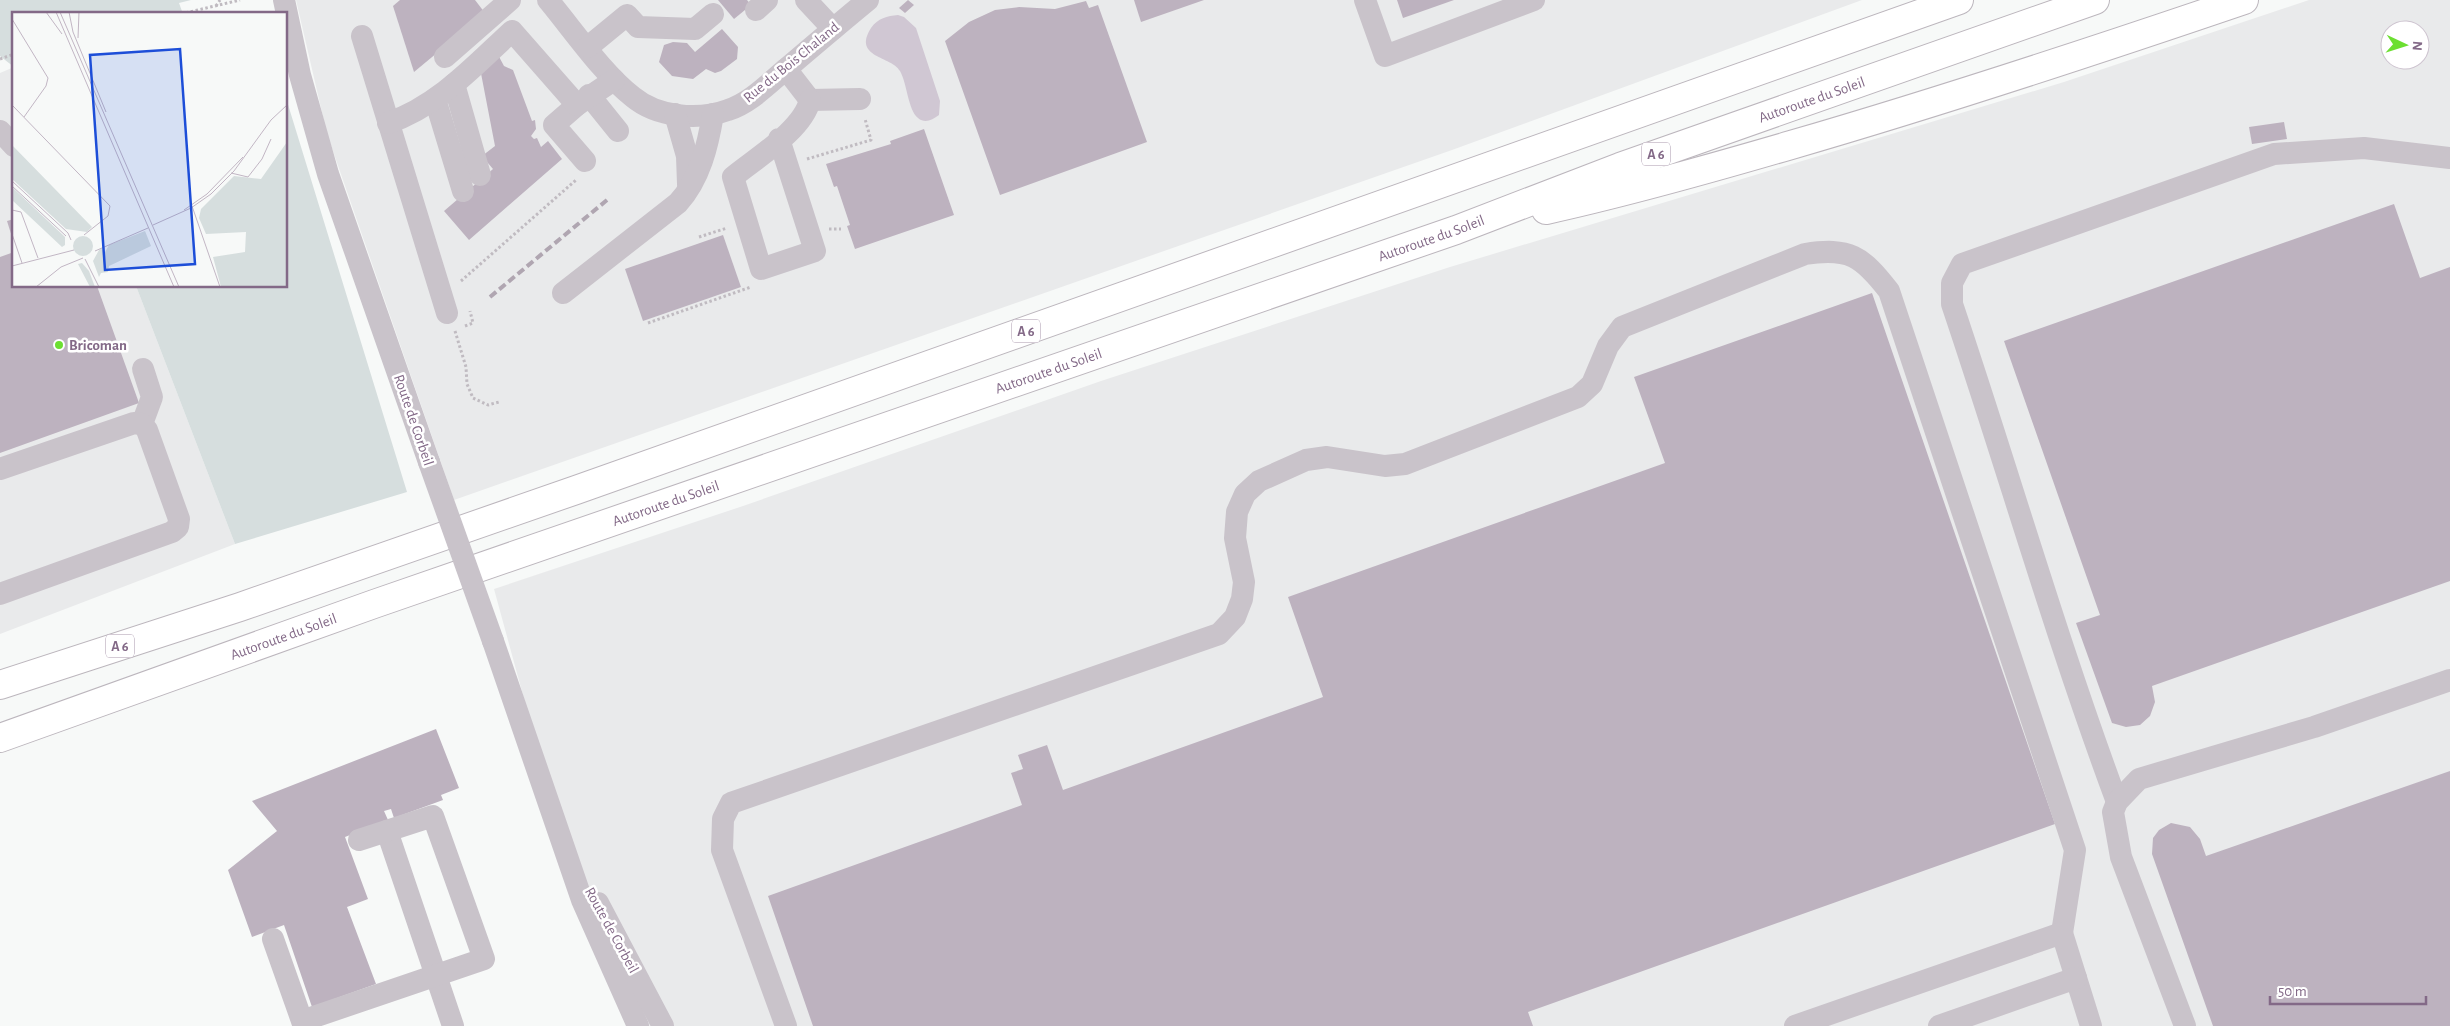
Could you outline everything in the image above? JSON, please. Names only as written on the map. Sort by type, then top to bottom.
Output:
[{"type":"highway","name":"A 6","points":[[0,686],[240,607],[567,493],[1959,0]]},
{"type":"highway","name":"Autoroute du Soleil","points":[[0,738],[356,610],[1456,230],[1620,167],[2095,0]]},
{"type":"highway","points":[[1456,230],[1632,191],[1845,129],[2048,67],[2244,0]]},
{"type":"street","name":"Rue du Bois Chaland","points":[[548,0],[614,80],[634,98],[654,109],[675,114],[713,114],[728,110],[751,98],[868,0]]},
{"type":"street","points":[[806,0],[833,29]]},
{"type":"street","points":[[1365,0],[1385,56],[1522,2]]},
{"type":"street","points":[[446,57],[499,3]]},
{"type":"street","points":[[588,47],[627,15],[638,27],[695,29],[712,14]]},
{"type":"street","name":"Route de Corbeil","points":[[288,19],[300,75],[328,174],[493,641],[582,900],[637,1026]]},
{"type":"street","points":[[388,123],[412,115],[435,99],[512,31],[618,131]]},
{"type":"street","points":[[362,36],[388,123],[458,309]]},
{"type":"street","points":[[786,69],[810,100]]},
{"type":"street","points":[[583,169],[554,125],[583,100],[600,91],[614,80]]},
{"type":"street","points":[[454,84],[480,175]]},
{"type":"street","points":[[435,99],[463,191]]},
{"type":"street","points":[[810,100],[860,99]]},
{"type":"street","points":[[779,139],[815,251],[762,269],[733,177],[797,124],[807,111],[810,100]]},
{"type":"street","points":[[675,114],[687,156],[689,191]]},
{"type":"street","points":[[563,293],[678,203],[689,191],[698,174],[710,134],[713,114]]},
{"type":"street","points":[[0,130],[12,144]]},
{"type":"street","points":[[2117,802],[2094,740],[2006,464],[1952,304],[1952,283],[1962,264],[2274,154],[2364,148],[2450,158]]},
{"type":"street","points":[[786,1026],[722,850],[723,819],[731,803],[1219,634],[1235,617],[1242,599],[1244,582],[1234,538],[1237,512],[1245,494],[1259,481],[1306,460],[1328,457],[1385,466],[1405,464],[1578,397],[1592,384],[1608,346],[1622,327],[1805,254],[1831,250],[1854,257],[1871,268],[1889,291],[2075,850],[2062,933],[2091,1026]]},
{"type":"street","points":[[142,424],[152,396],[143,369]]},
{"type":"street","points":[[0,469],[134,424],[142,424],[148,430],[179,519],[178,527],[172,532],[0,594]]},
{"type":"street","points":[[2185,1026],[2121,857],[2113,812],[2117,802],[2139,779],[2314,726],[2450,680]]},
{"type":"street","points":[[272,939],[302,1021],[484,959],[433,816],[359,840]]},
{"type":"street","points":[[386,831],[453,1026]]},
{"type":"street","name":"Route de Corbeil","points":[[560,835],[660,1021]]},
{"type":"street","points":[[1795,1026],[2062,933]]},
{"type":"street","points":[[1939,1026],[2076,978]]},
{"type":"street","points":[[637,1026],[660,1021]]},
{"type":"path","points":[[215,6],[220,0]]},
{"type":"path","points":[[190,12],[240,0]]},
{"type":"path","points":[[0,59],[12,55]]},
{"type":"path","points":[[463,288],[460,280],[583,169]]},
{"type":"path","points":[[699,237],[733,227]]},
{"type":"path","points":[[648,323],[753,286],[750,278]]},
{"type":"path","points":[[458,309],[473,323],[454,329],[473,398],[488,405],[499,402]]},
{"type":"shaded area","points":[[0,0],[191,0],[179,3],[182,12],[12,12],[12,65],[0,56]]},
{"type":"shaded area","points":[[296,0],[1862,0],[1452,150],[454,500],[327,134]]},
{"type":"shaded area","points":[[2309,0],[2450,0],[2450,1026],[649,1026],[561,834],[494,589],[743,506],[1101,381],[1450,267],[2064,82]]},
{"type":"shaded area","points":[[898,15],[904,17],[916,28],[940,101],[939,115],[928,121],[918,118],[912,109],[900,71],[896,66],[875,55],[866,45],[866,38],[871,28],[877,22],[883,18]]},
{"type":"shaded area","points":[[12,68],[12,288],[137,288],[235,544],[0,634],[0,73]]},
{"type":"shaded area","points":[[288,105],[407,492],[235,544],[137,288],[288,288]]},
{"type":"building","points":[[400,0],[475,0],[485,13],[414,72],[393,6]]},
{"type":"building","points":[[718,0],[747,0],[751,5],[734,19]]},
{"type":"building","points":[[908,0],[914,5],[905,13],[899,8]]},
{"type":"building","points":[[1134,0],[1204,0],[1141,22]]},
{"type":"building","points":[[1397,0],[1454,0],[1403,18]]},
{"type":"building","points":[[1086,1],[1089,8],[1098,5],[1147,142],[1000,195],[945,41],[969,22],[995,10],[1019,7],[1055,9]]},
{"type":"building","points":[[722,29],[738,47],[737,59],[721,71],[715,73],[706,69],[693,79],[672,76],[659,62],[664,45],[673,42],[687,43],[695,52]]},
{"type":"building","points":[[497,53],[504,66],[513,70],[532,121],[535,120],[536,129],[531,136],[534,139],[537,138],[541,147],[548,141],[562,159],[469,240],[444,211],[493,169],[482,156],[495,146],[479,63]]},
{"type":"building","points":[[2284,122],[2287,139],[2252,144],[2249,127]]},
{"type":"building","points":[[924,129],[954,215],[855,249],[847,226],[850,225],[837,186],[834,187],[826,164],[891,144],[890,141]]},
{"type":"building","points":[[2394,204],[2420,278],[2450,267],[2450,581],[2152,686],[2155,702],[2150,716],[2140,725],[2126,727],[2112,723],[2076,623],[2100,615],[2004,341]]},
{"type":"building","points":[[12,220],[12,237],[7,221]]},
{"type":"building","points":[[723,235],[741,287],[643,321],[625,269]]},
{"type":"building","name":"Bricoman","points":[[12,253],[12,288],[98,288],[139,403],[0,453],[0,257]]},
{"type":"building","points":[[1872,293],[2055,824],[1528,1012],[1533,1026],[813,1026],[768,896],[1022,805],[1011,773],[1023,769],[1018,755],[1047,745],[1063,790],[1323,697],[1288,597],[1665,463],[1634,377]]},
{"type":"building","points":[[436,729],[459,788],[441,795],[443,800],[394,818],[391,809],[384,811],[388,820],[345,837],[368,899],[347,907],[376,984],[312,1007],[284,925],[252,937],[228,870],[277,831],[252,801]]},
{"type":"building","points":[[2450,771],[2450,1026],[2213,1026],[2152,854],[2153,838],[2159,830],[2171,823],[2190,827],[2200,839],[2206,856]]},
{"type":"railway","points":[[490,297],[607,200]]},
{"type":"place","name":"Bricoman","points":[[59,345]]}]
